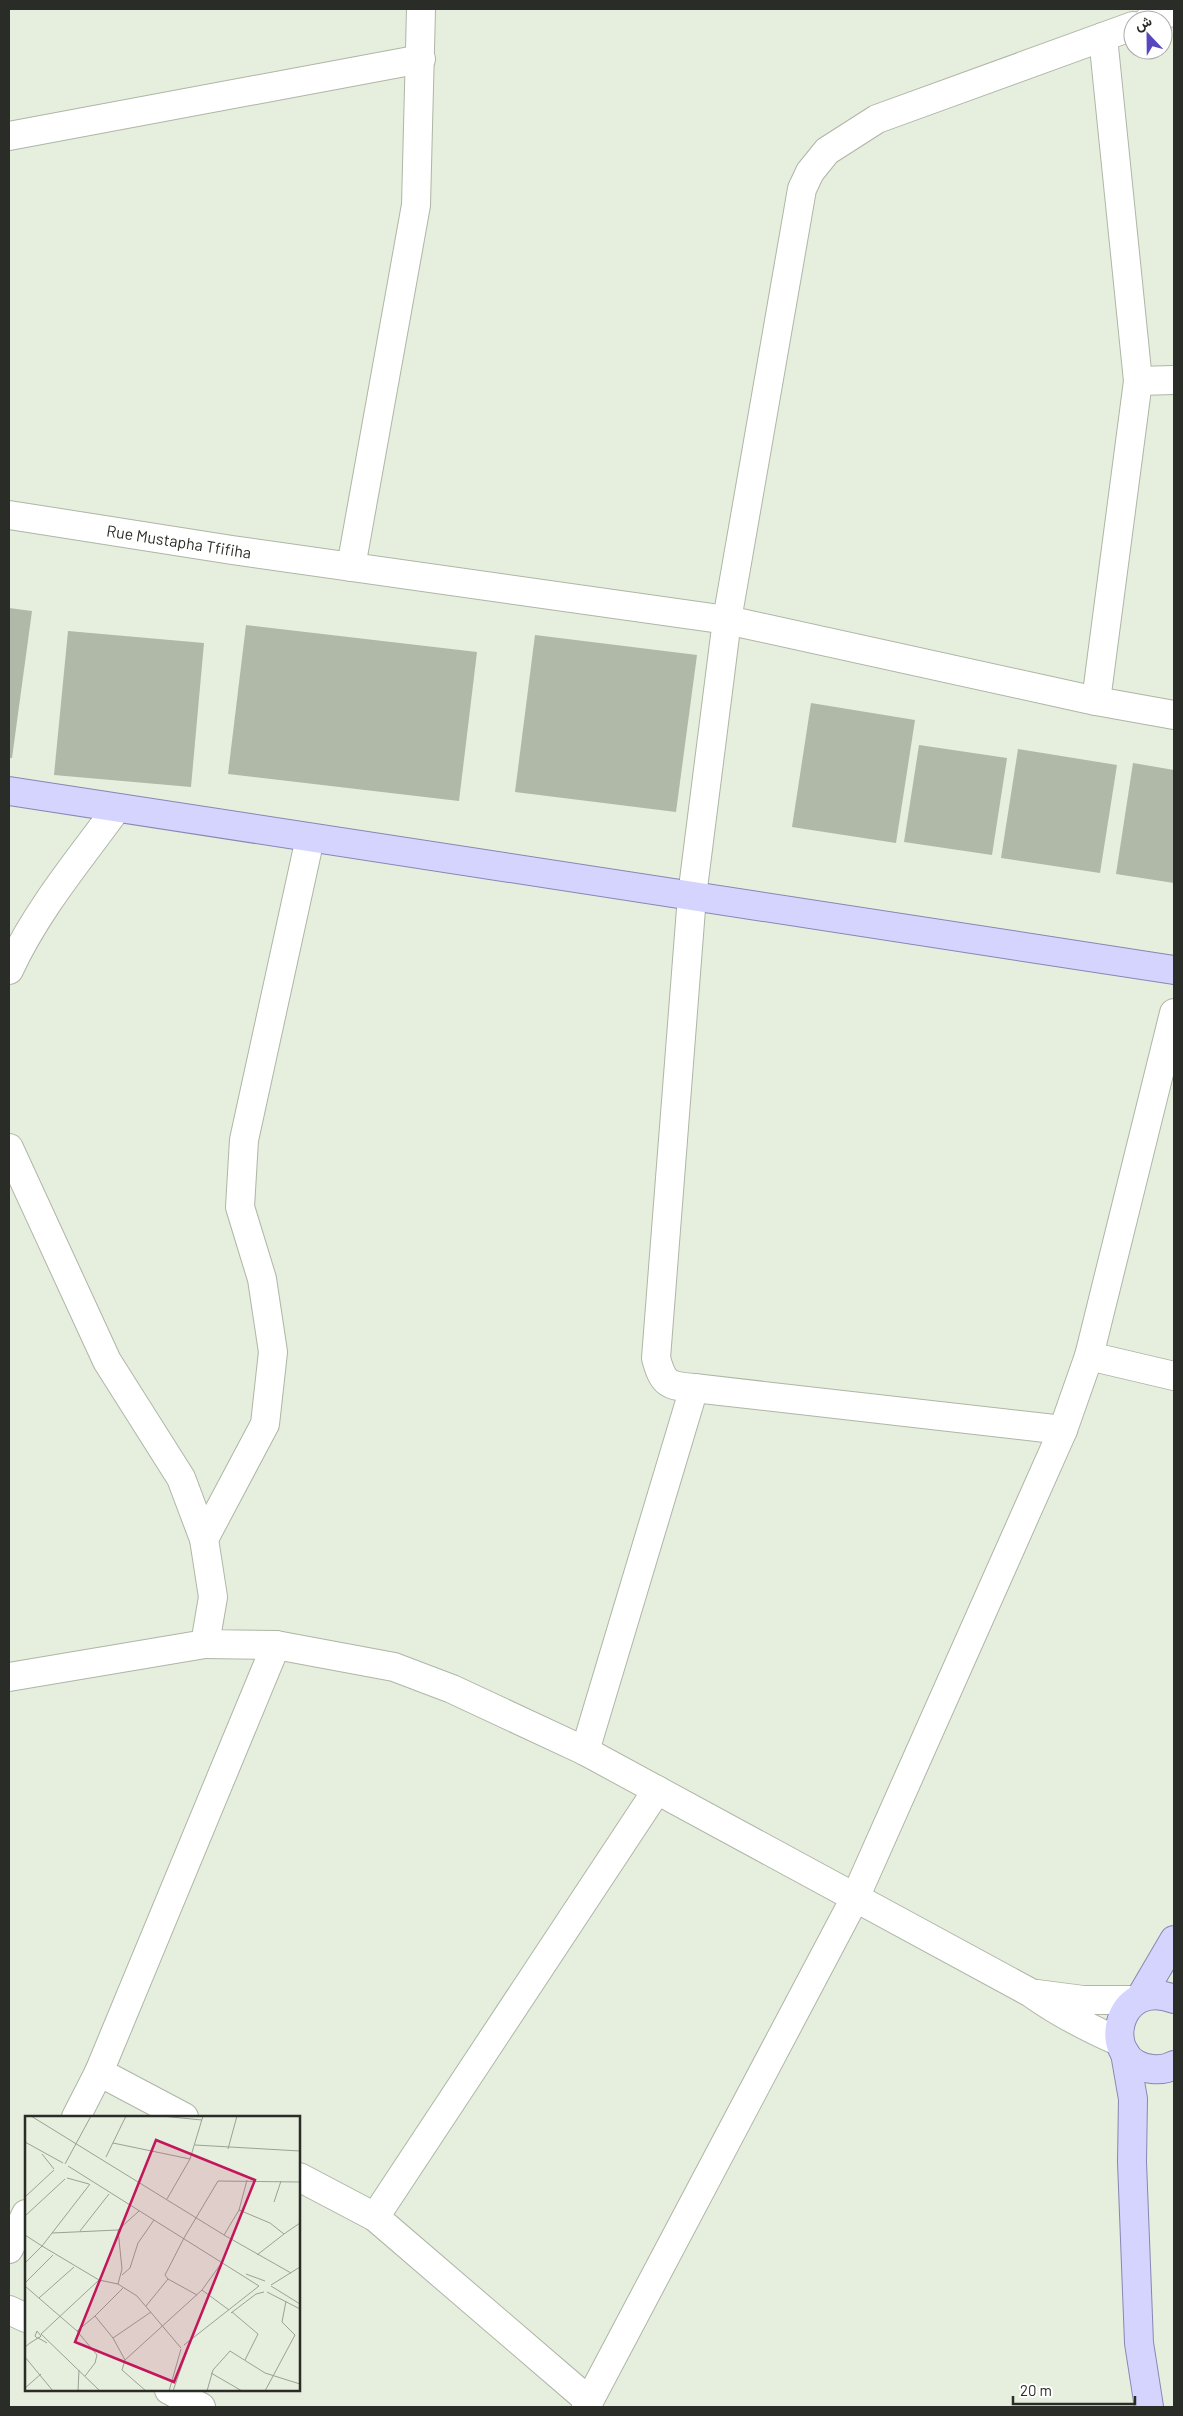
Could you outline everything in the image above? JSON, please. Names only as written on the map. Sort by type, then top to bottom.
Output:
[{"type":"main road","points":[[9,791],[1174,970]]},
{"type":"main road","points":[[1149,2407],[1139,2343],[1132,2162],[1133,2099],[1119,2026],[1125,2012],[1138,1999],[1174,1940]]},
{"type":"main road","points":[[1138,1999],[1152,1994],[1164,1995],[1174,1999]]},
{"type":"main road","points":[[1122,2048],[1134,2063],[1145,2068],[1158,2070],[1174,2065]]},
{"type":"street","points":[[351,567],[416,205],[421,9]]},
{"type":"street","points":[[1063,1430],[674,1387],[666,1383],[659,1371],[656,1358],[692,896],[727,620],[802,189],[810,172],[826,151],[877,119],[1123,30]]},
{"type":"street","points":[[1103,37],[1138,381],[1096,701],[1174,715]]},
{"type":"street","points":[[9,136],[421,59]]},
{"type":"street","points":[[1138,381],[1174,380]]},
{"type":"street","name":"Rue Mustapha Tfifiha","points":[[9,515],[351,567],[727,620],[1096,701]]},
{"type":"street","points":[[9,970],[19,948],[44,908],[117,808]]},
{"type":"street","points":[[204,1539],[265,1424],[273,1352],[262,1279],[240,1207],[244,1140],[310,838]]},
{"type":"street","points":[[300,2178],[375,2217],[587,2404],[855,1898],[1063,1430],[1089,1356],[1174,1013]]},
{"type":"street","points":[[9,1148],[107,1361],[181,1478],[204,1539],[213,1597],[205,1644]]},
{"type":"street","points":[[1089,1356],[1174,1376]]},
{"type":"street","points":[[585,1751],[694,1388]]},
{"type":"street","points":[[9,1677],[205,1644],[276,1645],[394,1667],[452,1689],[585,1751],[1031,1993],[1058,2012],[1122,2048]]},
{"type":"street","points":[[77,2116],[99,2072],[276,1645]]},
{"type":"street","points":[[375,2217],[657,1790]]},
{"type":"street","points":[[1031,1993],[1083,2000],[1138,1999]]},
{"type":"street","points":[[99,2072],[182,2116]]},
{"type":"street","points":[[9,2249],[25,2216]]},
{"type":"street","points":[[9,2310],[25,2318]]},
{"type":"street","points":[[171,2391],[201,2407]]},
{"type":"building","points":[[9,608],[32,611],[12,758],[9,758]]},
{"type":"building","points":[[246,625],[477,652],[459,801],[228,774]]},
{"type":"building","points":[[68,631],[204,643],[191,787],[54,775]]},
{"type":"building","points":[[535,635],[697,655],[676,812],[515,792]]},
{"type":"building","points":[[811,703],[915,720],[896,843],[792,827]]},
{"type":"building","points":[[919,745],[1007,758],[992,855],[904,842]]},
{"type":"building","points":[[1018,749],[1117,765],[1100,873],[1001,858]]},
{"type":"building","points":[[1133,763],[1174,770],[1174,883],[1116,874]]}]
